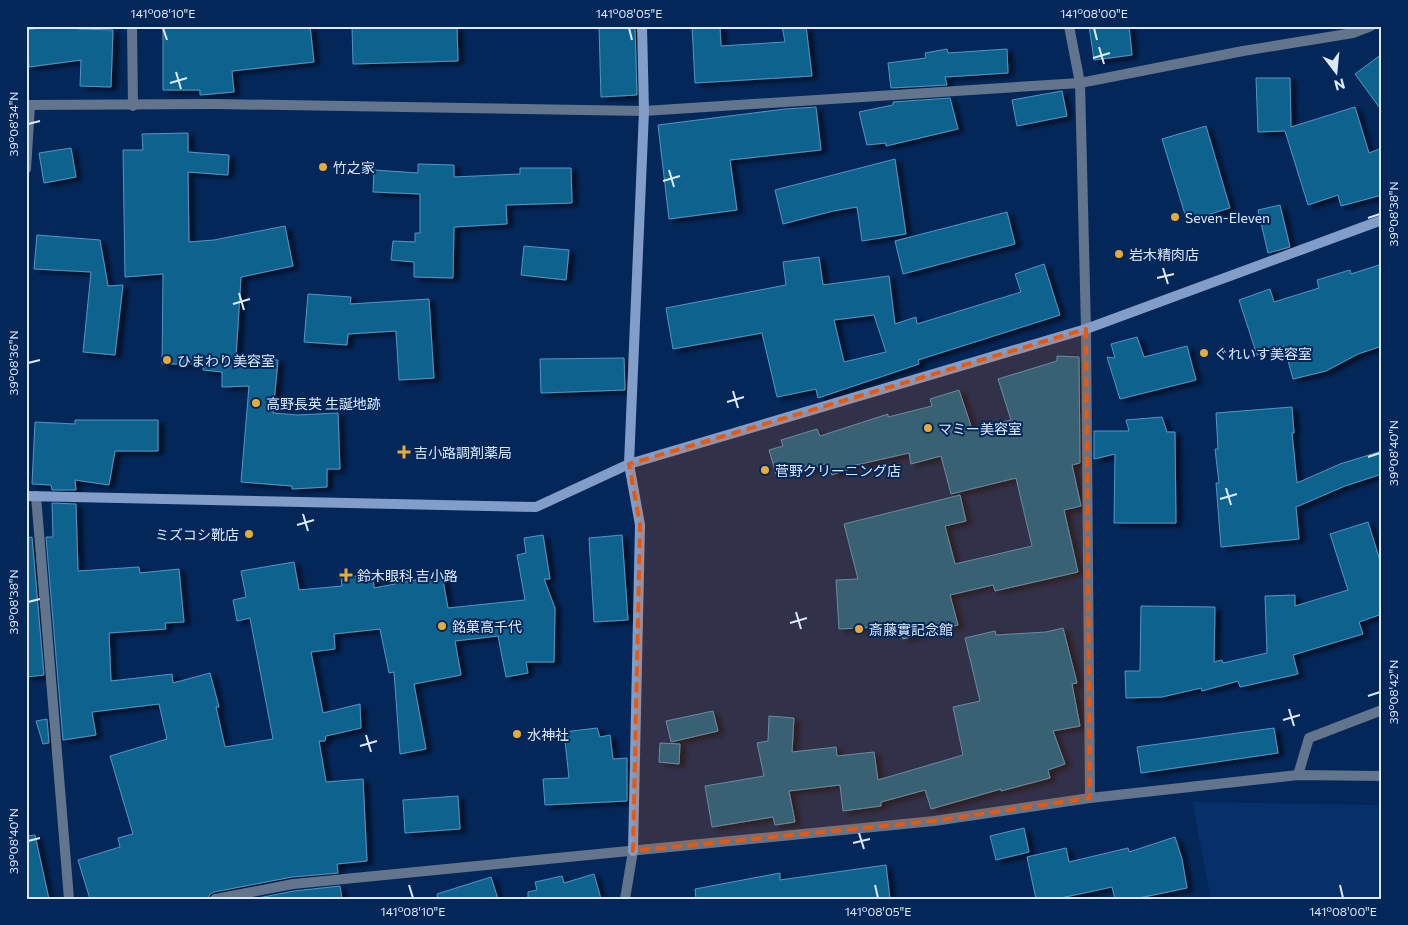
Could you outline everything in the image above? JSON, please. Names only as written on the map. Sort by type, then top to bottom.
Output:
[{"type":"street","points":[[132,26],[133,106]]},
{"type":"street","points":[[625,899],[633,851],[640,526],[629,464],[644,111],[642,26]]},
{"type":"street","points":[[1069,26],[1080,83],[1086,329],[1090,798]]},
{"type":"street","points":[[26,170],[28,105],[133,106],[216,104],[644,111],[1080,83],[1243,51],[1353,33],[1371,26]]},
{"type":"street","points":[[69,899],[31,496],[536,507],[629,464],[1086,329],[1382,220]]},
{"type":"street","points":[[1298,775],[1309,738],[1382,710]]},
{"type":"street","points":[[215,899],[302,883],[934,821],[1090,798],[1298,775],[1382,776]]},
{"type":"highlighted area","points":[[1086,329],[1090,798],[934,821],[633,851],[640,525],[629,464]]},
{"type":"shaded area","points":[[1192,802],[1382,805],[1382,899],[1211,899]]},
{"type":"building","points":[[54,26],[79,26],[79,29],[113,30],[111,87],[80,86],[81,60],[29,67],[26,30]]},
{"type":"building","points":[[163,26],[310,26],[314,62],[232,71],[234,92],[200,95],[200,90],[163,90]]},
{"type":"building","points":[[352,26],[457,26],[458,61],[353,64]]},
{"type":"building","points":[[599,26],[635,26],[637,95],[601,97]]},
{"type":"building","points":[[692,26],[720,26],[721,46],[785,42],[782,26],[806,26],[812,76],[695,83]]},
{"type":"building","points":[[1089,26],[1129,26],[1132,55],[1094,60]]},
{"type":"building","points":[[947,49],[948,53],[1007,49],[1008,73],[945,77],[947,85],[891,88],[888,63],[926,58],[925,53]]},
{"type":"building","points":[[1382,54],[1382,111],[1355,74]]},
{"type":"building","points":[[1256,78],[1290,78],[1291,127],[1355,107],[1369,153],[1382,148],[1382,195],[1341,206],[1338,195],[1308,205],[1285,131],[1258,132]]},
{"type":"building","points":[[1062,91],[1067,116],[1017,126],[1012,100]]},
{"type":"building","points":[[950,98],[958,129],[886,146],[886,143],[867,145],[859,112],[893,105],[893,102]]},
{"type":"building","points":[[816,107],[821,150],[730,160],[737,210],[669,219],[658,125],[785,109]]},
{"type":"building","points":[[1206,126],[1230,208],[1187,221],[1162,139]]},
{"type":"building","points":[[188,133],[188,152],[229,155],[228,175],[188,172],[189,242],[214,240],[285,226],[293,266],[241,277],[236,357],[278,360],[273,413],[297,415],[338,413],[340,469],[327,469],[327,487],[292,489],[292,486],[241,482],[249,386],[222,387],[222,372],[203,370],[204,364],[162,364],[163,274],[125,277],[123,150],[143,150],[142,134]]},
{"type":"building","points":[[71,148],[76,177],[44,183],[39,153]]},
{"type":"building","points":[[895,159],[906,234],[862,241],[857,207],[783,224],[775,190]]},
{"type":"building","points":[[418,164],[454,165],[454,177],[520,174],[520,168],[571,168],[572,203],[506,205],[507,224],[454,227],[453,278],[414,277],[414,262],[391,260],[393,241],[415,242],[415,233],[420,233],[420,194],[373,192],[374,170],[418,173]]},
{"type":"building","points":[[1280,205],[1290,247],[1268,253],[1258,210]]},
{"type":"building","points":[[1007,212],[1015,244],[903,274],[895,241]]},
{"type":"building","points":[[37,235],[100,240],[108,286],[123,285],[115,355],[83,352],[91,272],[34,269]]},
{"type":"building","points":[[524,246],[569,250],[566,280],[521,275]]},
{"type":"building","points":[[819,257],[823,285],[889,276],[895,324],[916,317],[917,324],[1021,292],[1015,274],[1044,264],[1060,315],[918,360],[919,364],[818,398],[816,389],[777,397],[762,333],[673,349],[666,308],[786,285],[783,262]],"holes":[[[874,315],[886,352],[844,362],[834,320]]]},
{"type":"building","points":[[1382,264],[1382,346],[1358,354],[1326,371],[1293,379],[1284,346],[1257,355],[1239,300],[1270,289],[1274,302],[1319,288],[1317,280],[1350,270],[1351,274]]},
{"type":"building","points":[[308,294],[351,297],[350,304],[429,299],[434,378],[399,380],[396,331],[348,334],[347,345],[304,342]]},
{"type":"building","points":[[1137,337],[1144,357],[1187,346],[1196,380],[1120,399],[1107,357],[1115,358],[1111,344]]},
{"type":"building","points":[[1057,356],[1079,357],[1080,463],[1072,465],[1081,506],[1064,510],[1078,572],[995,591],[993,585],[950,595],[958,625],[903,639],[899,626],[839,629],[836,580],[858,579],[844,524],[960,495],[966,521],[945,526],[955,564],[1032,546],[1016,478],[951,494],[941,456],[911,464],[909,453],[852,466],[853,468],[832,475],[828,463],[792,475],[790,470],[776,474],[769,450],[783,446],[781,440],[817,429],[820,436],[888,414],[888,417],[932,406],[930,399],[959,390],[972,429],[1011,420],[998,379],[1057,361]]},
{"type":"building","points":[[624,358],[625,390],[541,393],[540,359]]},
{"type":"building","points":[[1292,407],[1294,433],[1292,433],[1297,483],[1340,464],[1382,451],[1382,474],[1345,486],[1296,507],[1299,539],[1221,547],[1216,483],[1219,483],[1215,449],[1218,449],[1216,413]]},
{"type":"building","points":[[1162,417],[1167,432],[1175,432],[1176,523],[1114,523],[1115,454],[1094,459],[1094,431],[1129,431],[1126,420]]},
{"type":"building","points":[[75,420],[158,420],[158,451],[115,451],[109,485],[75,480],[76,490],[52,490],[51,485],[32,484],[35,422],[75,424]]},
{"type":"building","points":[[52,503],[76,504],[78,571],[139,567],[140,573],[179,569],[184,622],[165,623],[166,629],[109,633],[111,681],[172,674],[173,683],[210,673],[219,707],[216,707],[225,747],[273,739],[250,618],[237,621],[233,600],[246,597],[241,571],[294,562],[299,590],[342,586],[341,578],[373,574],[374,588],[442,575],[448,608],[525,600],[517,555],[526,553],[524,538],[543,535],[550,579],[544,579],[555,608],[554,662],[526,662],[528,673],[506,677],[498,636],[455,641],[461,675],[414,684],[426,749],[400,754],[394,672],[389,673],[380,629],[334,634],[335,649],[311,652],[323,713],[360,704],[361,728],[326,736],[325,741],[319,741],[326,782],[363,779],[367,861],[337,864],[338,873],[292,877],[214,892],[210,894],[208,899],[90,899],[78,860],[120,847],[118,838],[133,834],[110,756],[167,739],[159,704],[92,712],[96,735],[63,740],[46,537],[53,537]]},
{"type":"building","points":[[1368,522],[1382,567],[1382,614],[1359,622],[1363,634],[1293,655],[1298,674],[1240,687],[1238,681],[1202,691],[1201,688],[1162,697],[1126,698],[1125,671],[1140,671],[1141,606],[1215,607],[1214,662],[1222,660],[1223,663],[1267,653],[1265,596],[1295,595],[1295,606],[1348,590],[1330,534]]},
{"type":"building","points":[[622,535],[628,620],[594,622],[589,538]]},
{"type":"building","points":[[32,537],[44,675],[26,677],[26,538]]},
{"type":"building","points":[[1063,628],[1077,683],[1072,684],[1080,726],[1053,731],[1065,764],[1048,770],[1050,778],[1001,791],[1001,789],[931,809],[925,790],[881,802],[881,806],[843,811],[840,785],[789,791],[795,822],[775,825],[773,817],[712,827],[705,786],[764,776],[757,743],[768,741],[769,716],[794,718],[792,752],[836,747],[837,756],[874,752],[878,780],[963,755],[953,707],[980,701],[965,638],[995,631],[996,635],[1046,632]]},
{"type":"building","points":[[713,711],[718,731],[671,742],[666,721]]},
{"type":"building","points":[[47,719],[49,743],[43,744],[36,721]]},
{"type":"building","points":[[597,728],[600,737],[610,735],[613,759],[627,758],[627,801],[545,805],[543,779],[569,778],[564,732]]},
{"type":"building","points":[[1274,728],[1278,753],[1141,773],[1137,747]]},
{"type":"building","points":[[660,743],[680,744],[679,764],[659,762]]},
{"type":"building","points":[[458,796],[460,829],[405,833],[403,800]]},
{"type":"building","points":[[1024,828],[1029,852],[996,860],[990,836]]},
{"type":"building","points":[[35,835],[49,899],[26,899],[26,836]]},
{"type":"building","points":[[1175,837],[1182,859],[1187,888],[1134,899],[1115,899],[1112,887],[1056,899],[1036,899],[1027,857],[1066,848],[1069,862],[1128,848],[1129,852]]},
{"type":"building","points":[[886,865],[890,899],[696,899],[695,889],[780,873],[780,880]]},
{"type":"building","points":[[594,874],[601,899],[528,899],[528,892],[537,890],[535,882],[562,876],[564,883]]},
{"type":"building","points":[[491,877],[498,899],[438,899],[437,894]]},
{"type":"building","points":[[340,886],[342,899],[253,899],[294,891]]},
{"type":"place","name":"竹之家","points":[[323,167]]},
{"type":"place","name":"Seven-Eleven","points":[[1175,217]]},
{"type":"place","name":"岩木精肉店","points":[[1119,254]]},
{"type":"place","name":"ぐれいす美容室","points":[[1204,353]]},
{"type":"place","name":"ひまわり美容室","points":[[167,360]]},
{"type":"place","name":"高野長英 生誕地跡","points":[[256,403]]},
{"type":"place","name":"マミー美容室","points":[[928,428]]},
{"type":"place","name":"吉小路調剤薬局","points":[[404,452]]},
{"type":"place","name":"菅野クリーニング店","points":[[765,470]]},
{"type":"place","name":"ミズコシ靴店","points":[[249,534]]},
{"type":"place","name":"鈴木眼科 吉小路","points":[[346,575]]},
{"type":"place","name":"銘菓高千代","points":[[442,626]]},
{"type":"place","name":"斎藤實記念館","points":[[859,629]]},
{"type":"place","name":"水神社","points":[[517,734]]}]
